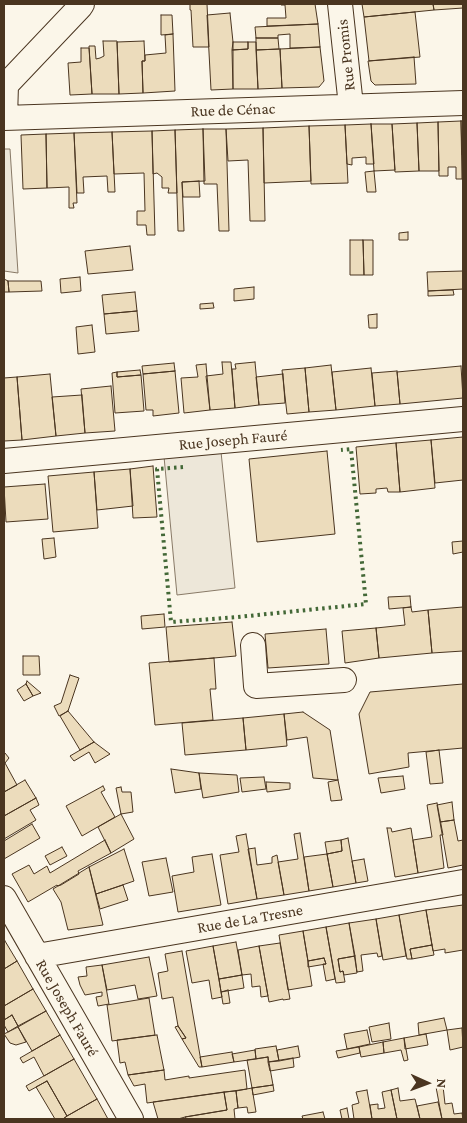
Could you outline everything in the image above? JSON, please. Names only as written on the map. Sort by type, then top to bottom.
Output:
[{"type":"street","points":[[4,118],[6,85],[82,4]]},
{"type":"street","name":"Rue Promis","points":[[340,4],[351,106]]},
{"type":"street","name":"Rue de Cénac","points":[[4,118],[463,103]]},
{"type":"street","name":"Rue Joseph Fauré","points":[[4,461],[463,419]]},
{"type":"street","points":[[253,645],[256,686],[344,680]]},
{"type":"street","name":"Rue de La Tresne","points":[[37,956],[463,882]]},
{"type":"street","name":"Rue Joseph Fauré","points":[[4,898],[131,1119]]},
{"type":"shaded area","points":[[4,149],[10,149],[18,273],[4,271]]},
{"type":"shaded area","points":[[220,442],[235,588],[177,595],[163,446]]},
{"type":"building","points":[[190,4],[207,4],[209,47],[193,47]]},
{"type":"building","points":[[281,4],[315,4],[318,24],[267,26],[267,18],[286,18],[285,5]]},
{"type":"building","points":[[362,4],[433,4],[434,10],[364,17]]},
{"type":"building","points":[[433,4],[463,4],[463,8],[434,10]]},
{"type":"building","points":[[415,12],[420,57],[369,61],[364,17]]},
{"type":"building","points":[[230,13],[233,42],[233,89],[211,90],[207,15]]},
{"type":"building","points":[[161,15],[172,15],[173,34],[161,35]]},
{"type":"building","points":[[318,24],[320,47],[290,48],[290,34],[278,35],[278,38],[256,38],[255,27]]},
{"type":"building","points":[[173,34],[175,91],[143,93],[142,61],[145,61],[145,55],[166,53],[165,35]]},
{"type":"building","points":[[256,38],[278,38],[279,49],[256,50]]},
{"type":"building","points":[[103,41],[117,41],[119,94],[92,94],[89,46],[95,46],[96,59],[100,58],[104,56]]},
{"type":"building","points":[[144,41],[145,61],[142,61],[143,93],[119,94],[117,42]]},
{"type":"building","points":[[233,42],[248,42],[248,49],[232,50]]},
{"type":"building","points":[[248,42],[256,42],[258,89],[233,89],[232,50],[248,49]]},
{"type":"building","points":[[320,47],[324,81],[319,87],[282,88],[280,49]]},
{"type":"building","points":[[81,48],[89,48],[92,94],[70,95],[68,63],[81,62]]},
{"type":"building","points":[[280,49],[282,88],[258,89],[256,50]]},
{"type":"building","points":[[414,57],[416,84],[375,85],[371,81],[368,61]]},
{"type":"building","points":[[461,121],[463,121],[463,155],[462,155]]},
{"type":"building","points":[[461,121],[462,179],[456,179],[456,167],[448,167],[448,176],[439,176],[438,122]]},
{"type":"building","points":[[438,122],[439,171],[419,171],[417,123]]},
{"type":"building","points":[[417,123],[419,171],[395,172],[392,124]]},
{"type":"building","points":[[371,124],[392,124],[395,170],[374,171]]},
{"type":"building","points":[[371,124],[374,164],[366,164],[366,157],[352,158],[352,165],[347,164],[345,125]]},
{"type":"building","points":[[345,125],[348,183],[311,184],[309,126]]},
{"type":"building","points":[[309,126],[311,181],[264,183],[263,128]]},
{"type":"building","points":[[263,128],[265,221],[250,221],[248,160],[228,161],[226,129]]},
{"type":"building","points":[[203,129],[226,129],[229,231],[219,231],[217,184],[204,184]]},
{"type":"building","points":[[203,129],[205,181],[182,182],[184,231],[178,231],[175,130]]},
{"type":"building","points":[[175,130],[177,193],[168,193],[169,188],[162,188],[162,177],[157,173],[153,174],[152,131]]},
{"type":"building","points":[[152,131],[155,235],[147,235],[146,225],[137,225],[137,211],[145,211],[144,173],[114,174],[112,132]]},
{"type":"building","points":[[112,132],[115,192],[108,192],[107,176],[83,177],[84,193],[77,193],[74,133]]},
{"type":"building","points":[[74,133],[77,203],[73,203],[74,208],[69,208],[69,187],[47,188],[46,134]]},
{"type":"building","points":[[46,134],[47,188],[23,189],[21,135]]},
{"type":"building","points":[[374,171],[376,192],[367,192],[365,172]]},
{"type":"building","points":[[199,181],[200,197],[183,197],[182,182]]},
{"type":"building","points":[[408,232],[408,240],[399,240],[399,233]]},
{"type":"building","points":[[350,240],[363,240],[364,275],[350,275]]},
{"type":"building","points":[[363,240],[373,240],[373,275],[364,275]]},
{"type":"building","points":[[130,246],[133,270],[88,274],[85,251]]},
{"type":"building","points":[[463,271],[463,289],[428,291],[427,272]]},
{"type":"building","points":[[80,277],[81,291],[61,293],[60,279]]},
{"type":"building","points":[[4,279],[8,281],[9,292],[4,292]]},
{"type":"building","points":[[8,281],[41,281],[42,291],[9,292]]},
{"type":"building","points":[[254,287],[254,299],[234,301],[234,289]]},
{"type":"building","points":[[453,290],[454,295],[428,296],[428,291]]},
{"type":"building","points":[[135,292],[137,311],[104,314],[102,295]]},
{"type":"building","points":[[213,303],[214,308],[200,309],[200,304]]},
{"type":"building","points":[[137,311],[139,331],[106,334],[104,314]]},
{"type":"building","points":[[377,314],[377,328],[369,328],[368,315]]},
{"type":"building","points":[[92,325],[95,352],[78,354],[76,327]]},
{"type":"building","points":[[222,362],[231,362],[235,408],[210,410],[206,376],[223,374]]},
{"type":"building","points":[[255,362],[259,405],[235,408],[232,369],[236,369],[235,364]]},
{"type":"building","points":[[174,363],[175,371],[143,374],[142,366]]},
{"type":"building","points":[[206,364],[210,410],[184,413],[181,378],[198,377],[196,365]]},
{"type":"building","points":[[331,365],[336,410],[309,412],[305,368]]},
{"type":"building","points":[[461,366],[463,398],[400,404],[397,372]]},
{"type":"building","points":[[305,368],[309,412],[287,414],[282,370]]},
{"type":"building","points":[[371,368],[375,406],[336,410],[332,372]]},
{"type":"building","points":[[140,370],[141,375],[117,377],[117,372]]},
{"type":"building","points":[[175,371],[179,413],[153,416],[153,410],[146,410],[143,374]]},
{"type":"building","points":[[397,371],[400,404],[375,406],[372,373]]},
{"type":"building","points":[[117,372],[117,377],[141,375],[144,411],[115,413],[112,373]]},
{"type":"building","points":[[50,374],[56,436],[22,440],[17,377]]},
{"type":"building","points":[[283,374],[285,403],[259,405],[256,377]]},
{"type":"building","points":[[17,377],[22,440],[4,441],[4,378]]},
{"type":"building","points":[[111,386],[115,431],[85,433],[81,389]]},
{"type":"building","points":[[82,395],[85,433],[56,436],[52,397]]},
{"type":"building","points":[[463,437],[463,480],[435,483],[431,440]]},
{"type":"building","points":[[431,440],[435,488],[400,492],[396,443]]},
{"type":"building","points":[[396,443],[400,492],[388,492],[387,488],[376,489],[376,493],[360,494],[356,447]]},
{"type":"building","points":[[327,451],[335,534],[257,542],[249,459]]},
{"type":"building","points":[[153,466],[157,517],[133,518],[130,469]]},
{"type":"building","points":[[130,469],[133,506],[97,510],[94,472]]},
{"type":"building","points":[[94,472],[98,528],[53,532],[48,476]]},
{"type":"building","points":[[45,484],[48,519],[6,522],[4,487]]},
{"type":"building","points":[[54,538],[56,557],[44,559],[42,539]]},
{"type":"building","points":[[463,541],[463,552],[453,554],[452,542]]},
{"type":"building","points":[[410,596],[411,607],[389,609],[388,597]]},
{"type":"building","points":[[411,607],[412,612],[428,610],[432,653],[379,658],[376,628],[405,625],[403,608]]},
{"type":"building","points":[[463,607],[463,651],[432,653],[428,610]]},
{"type":"building","points":[[164,614],[165,627],[142,629],[141,616]]},
{"type":"building","points":[[232,622],[236,656],[169,662],[166,627]]},
{"type":"building","points":[[376,628],[379,658],[345,663],[342,631]]},
{"type":"building","points":[[326,629],[329,664],[268,668],[265,634]]},
{"type":"building","points":[[23,656],[39,656],[40,675],[23,675]]},
{"type":"building","points":[[214,658],[216,689],[210,689],[213,720],[155,725],[149,663]]},
{"type":"building","points":[[70,675],[79,678],[68,711],[59,716],[54,706],[61,703]]},
{"type":"building","points":[[27,681],[41,693],[33,696],[26,684]]},
{"type":"building","points":[[26,684],[33,696],[24,701],[17,690]]},
{"type":"building","points":[[463,684],[463,748],[408,753],[409,767],[369,774],[359,714],[370,692]]},
{"type":"building","points":[[68,711],[94,742],[80,750],[60,716]]},
{"type":"building","points":[[303,712],[330,730],[338,780],[313,778],[307,737],[287,740],[284,714]]},
{"type":"building","points":[[284,714],[287,746],[246,750],[243,718]]},
{"type":"building","points":[[243,718],[246,750],[185,755],[182,723]]},
{"type":"building","points":[[94,742],[110,754],[95,763],[89,752],[74,761],[70,756]]},
{"type":"building","points":[[439,750],[443,783],[430,784],[426,752]]},
{"type":"building","points":[[4,752],[9,758],[5,763],[17,785],[4,792]]},
{"type":"building","points":[[171,769],[199,773],[201,789],[175,793]]},
{"type":"building","points":[[199,773],[237,775],[239,792],[203,798]]},
{"type":"building","points":[[403,776],[405,789],[381,793],[378,778]]},
{"type":"building","points":[[264,777],[266,789],[242,792],[240,778]]},
{"type":"building","points":[[25,780],[36,798],[4,816],[4,792]]},
{"type":"building","points":[[338,780],[342,800],[331,801],[328,782]]},
{"type":"building","points":[[266,782],[290,783],[290,789],[267,792]]},
{"type":"building","points":[[103,786],[105,790],[101,792],[115,817],[82,836],[66,806]]},
{"type":"building","points":[[121,787],[122,792],[131,792],[133,812],[121,814],[116,788]]},
{"type":"building","points":[[36,798],[39,805],[30,810],[36,820],[4,839],[4,816]]},
{"type":"building","points":[[452,802],[454,820],[440,822],[437,805]]},
{"type":"building","points":[[437,803],[443,835],[440,835],[444,868],[418,873],[413,840],[432,837],[427,805]]},
{"type":"building","points":[[121,814],[134,839],[111,853],[98,827]]},
{"type":"building","points":[[454,820],[458,841],[463,840],[463,865],[448,868],[440,822]]},
{"type":"building","points":[[32,824],[40,838],[4,859],[4,841]]},
{"type":"building","points":[[387,828],[391,828],[392,832],[411,828],[418,873],[395,877]]},
{"type":"building","points":[[300,833],[309,891],[284,895],[278,862],[298,859],[294,834]]},
{"type":"building","points":[[246,834],[257,899],[228,904],[220,855],[239,852],[236,836]]},
{"type":"building","points":[[348,838],[356,883],[333,887],[327,854],[342,851],[341,840]]},
{"type":"building","points":[[105,840],[111,853],[78,871],[79,874],[61,885],[57,885],[28,902],[12,874],[29,865],[34,874],[47,866],[50,873]]},
{"type":"building","points":[[341,840],[342,851],[327,854],[325,842]]},
{"type":"building","points":[[62,847],[67,856],[50,865],[45,856]]},
{"type":"building","points":[[255,848],[257,865],[272,863],[272,857],[277,855],[284,895],[257,899],[248,849]]},
{"type":"building","points":[[124,849],[134,881],[96,894],[89,867]]},
{"type":"building","points":[[212,854],[221,905],[178,912],[172,876],[194,872],[192,857]]},
{"type":"building","points":[[327,854],[333,887],[309,891],[304,857]]},
{"type":"building","points":[[166,858],[173,892],[149,896],[142,862]]},
{"type":"building","points":[[364,859],[368,881],[356,883],[352,861]]},
{"type":"building","points":[[89,867],[103,925],[68,930],[61,902],[53,889]]},
{"type":"building","points":[[123,885],[128,900],[100,909],[96,894]]},
{"type":"building","points":[[463,905],[463,950],[445,953],[445,949],[433,951],[426,910]]},
{"type":"building","points":[[426,910],[432,945],[410,949],[412,959],[407,959],[399,915]]},
{"type":"building","points":[[399,915],[406,956],[383,960],[376,919]]},
{"type":"building","points":[[376,919],[382,956],[378,957],[377,953],[361,955],[363,971],[357,972],[349,923]]},
{"type":"building","points":[[349,923],[355,956],[338,959],[340,972],[343,971],[345,982],[336,983],[326,927]]},
{"type":"building","points":[[326,927],[335,979],[326,981],[323,964],[326,964],[324,958],[308,961],[303,931]]},
{"type":"building","points":[[303,931],[312,986],[288,990],[279,935]]},
{"type":"building","points":[[4,942],[17,961],[4,969]]},
{"type":"building","points":[[236,942],[242,975],[219,979],[213,946]]},
{"type":"building","points":[[280,943],[290,999],[269,1002],[259,946]]},
{"type":"building","points":[[432,945],[434,955],[412,959],[410,949]]},
{"type":"building","points":[[213,946],[222,997],[212,999],[209,980],[192,983],[186,951]]},
{"type":"building","points":[[259,946],[268,996],[261,997],[260,986],[252,987],[251,974],[242,975],[238,950]]},
{"type":"building","points":[[182,951],[202,1067],[199,1067],[182,1039],[186,1038],[178,1026],[173,997],[162,999],[158,973],[168,971],[165,954]]},
{"type":"building","points":[[355,956],[357,973],[344,975],[343,971],[340,972],[338,959]]},
{"type":"building","points":[[149,957],[157,996],[138,999],[135,985],[107,990],[102,965]]},
{"type":"building","points":[[324,958],[326,964],[308,967],[308,961]]},
{"type":"building","points":[[17,961],[33,989],[4,1006],[4,969]]},
{"type":"building","points":[[102,965],[109,1004],[98,1006],[96,997],[102,996],[102,992],[85,995],[78,977],[87,976],[86,967]]},
{"type":"building","points":[[242,975],[244,988],[221,992],[219,979]]},
{"type":"building","points":[[33,989],[46,1011],[18,1026],[12,1015],[4,1020],[4,1006]]},
{"type":"building","points":[[228,990],[230,1003],[223,1004],[221,992]]},
{"type":"building","points":[[149,998],[155,1035],[112,1041],[107,1005]]},
{"type":"building","points":[[46,1011],[60,1035],[32,1051],[18,1027]]},
{"type":"building","points":[[12,1015],[18,1026],[8,1032],[4,1025],[4,1020]]},
{"type":"building","points":[[444,1018],[447,1030],[419,1035],[418,1023]]},
{"type":"building","points":[[389,1023],[391,1039],[372,1042],[369,1027]]},
{"type":"building","points":[[178,1026],[186,1038],[182,1039],[175,1027]]},
{"type":"building","points":[[18,1027],[26,1042],[16,1045],[10,1043],[4,1034]]},
{"type":"building","points":[[462,1028],[463,1047],[450,1050],[447,1030]]},
{"type":"building","points":[[367,1030],[370,1044],[347,1049],[344,1034]]},
{"type":"building","points":[[426,1034],[428,1045],[405,1049],[404,1038]]},
{"type":"building","points":[[60,1035],[74,1059],[44,1076],[34,1057],[23,1063],[20,1058]]},
{"type":"building","points":[[157,1035],[164,1070],[128,1075],[125,1062],[120,1063],[117,1040]]},
{"type":"building","points":[[404,1038],[408,1060],[404,1061],[401,1050],[384,1053],[383,1042]]},
{"type":"building","points":[[383,1042],[384,1053],[361,1057],[359,1047]]},
{"type":"building","points":[[276,1046],[279,1061],[268,1062],[268,1057],[256,1059],[255,1049]]},
{"type":"building","points":[[298,1046],[300,1057],[279,1061],[277,1050]]},
{"type":"building","points":[[359,1047],[360,1053],[338,1058],[336,1051]]},
{"type":"building","points":[[255,1050],[256,1059],[234,1062],[232,1054]]},
{"type":"building","points":[[232,1052],[234,1062],[202,1067],[200,1057]]},
{"type":"building","points":[[268,1057],[273,1085],[252,1088],[247,1060]]},
{"type":"building","points":[[293,1058],[294,1067],[270,1071],[268,1062]]},
{"type":"building","points":[[74,1059],[97,1099],[67,1116],[47,1081],[29,1091],[26,1086]]},
{"type":"building","points":[[164,1070],[165,1080],[245,1070],[247,1089],[147,1103],[145,1084],[134,1086],[128,1075]]},
{"type":"building","points":[[47,1081],[67,1116],[63,1119],[55,1119],[36,1087]]},
{"type":"building","points":[[273,1085],[274,1091],[253,1095],[252,1088]]},
{"type":"building","points":[[443,1086],[445,1104],[452,1103],[454,1114],[462,1113],[463,1119],[442,1119],[436,1087]]},
{"type":"building","points":[[252,1088],[256,1112],[248,1113],[247,1107],[238,1108],[236,1091]]},
{"type":"building","points":[[398,1088],[400,1101],[415,1099],[420,1119],[397,1119],[391,1090]]},
{"type":"building","points":[[367,1090],[372,1119],[354,1119],[352,1105],[359,1103],[356,1092]]},
{"type":"building","points":[[391,1090],[397,1119],[372,1119],[370,1105],[378,1104],[378,1109],[385,1108],[382,1092]]},
{"type":"building","points":[[236,1091],[238,1108],[234,1109],[235,1119],[186,1119],[185,1117],[227,1110],[224,1092]]},
{"type":"building","points":[[224,1092],[227,1110],[178,1119],[158,1119],[153,1102]]},
{"type":"building","points":[[97,1099],[108,1119],[63,1119],[67,1116]]},
{"type":"building","points":[[438,1102],[442,1119],[420,1119],[417,1106]]},
{"type":"building","points":[[347,1108],[349,1119],[342,1119],[340,1110]]},
{"type":"building","points":[[323,1112],[325,1119],[303,1119],[302,1116]]},
{"type":"hedge","points":[[183,467],[157,469],[171,622],[366,604],[351,449],[341,450]]}]
